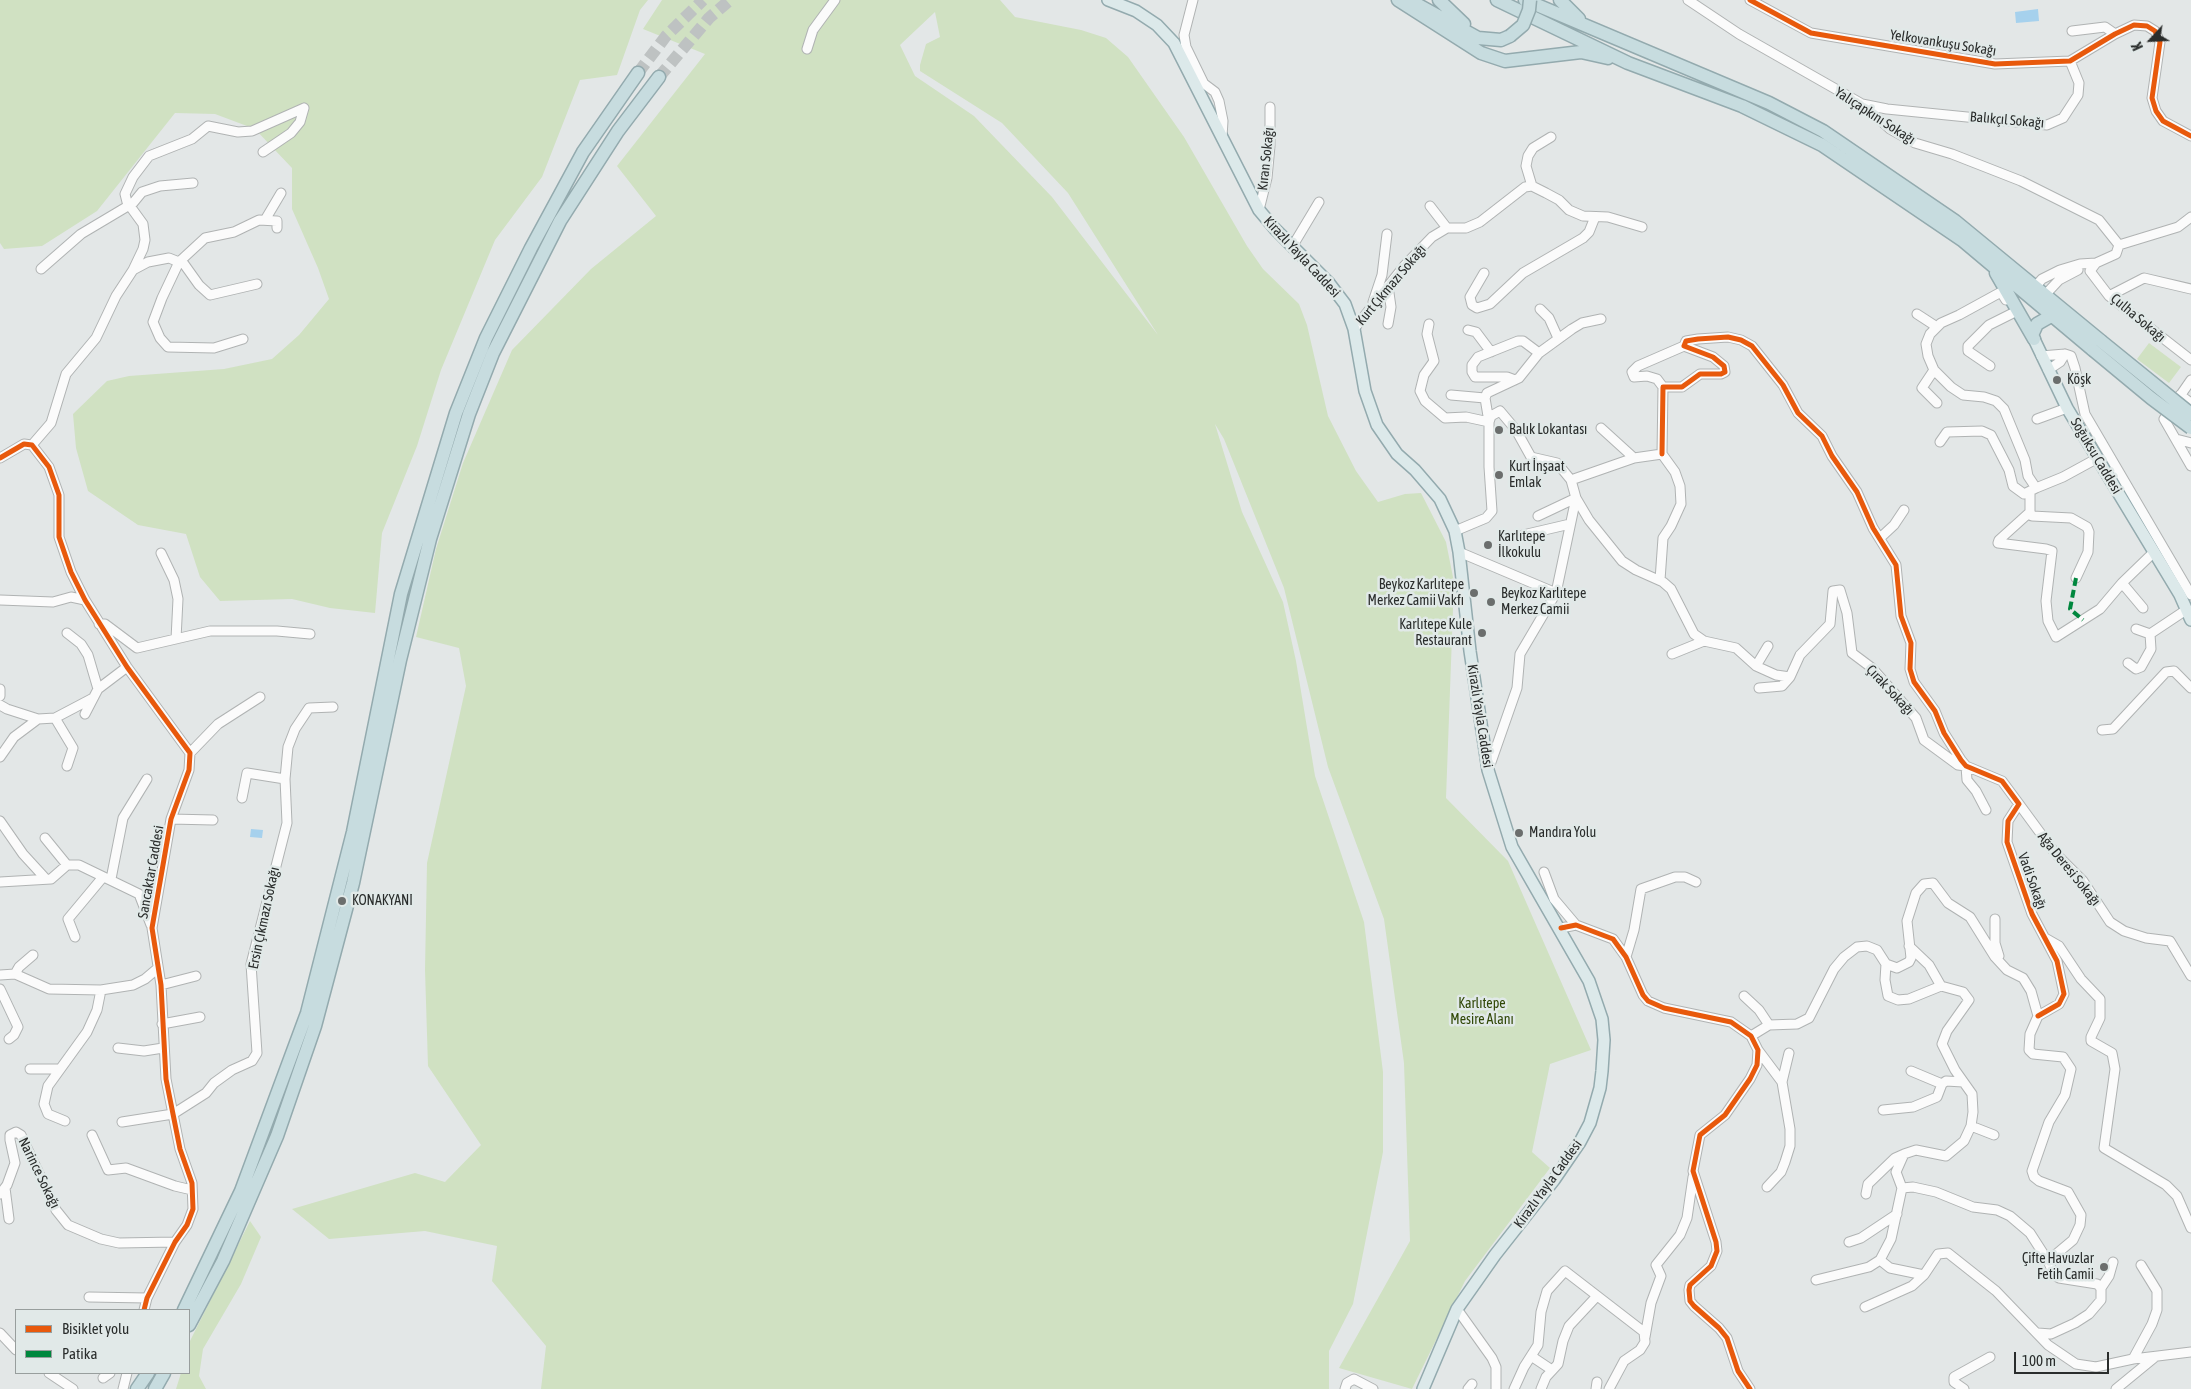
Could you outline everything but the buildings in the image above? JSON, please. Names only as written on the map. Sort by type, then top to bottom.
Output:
[{"type":"highway","points":[[1398,0],[1475,50],[1505,61],[1581,52],[1628,62]]},
{"type":"highway","points":[[1409,0],[1428,8],[1478,38],[1501,40],[1510,36],[1523,25],[1529,10],[1530,0]]},
{"type":"highway","points":[[1439,0],[1478,38]]},
{"type":"highway","points":[[1497,0],[1628,62],[1742,106],[1822,145],[1947,229],[2036,296],[2097,346],[2151,398],[2191,428]]},
{"type":"highway","points":[[1525,0],[1769,103],[1823,131],[1955,221],[2018,272],[2051,316],[2097,346],[2191,414]]},
{"type":"highway","points":[[1560,0],[1571,6],[1589,27]]},
{"type":"highway","points":[[184,1309],[241,1191],[307,1013],[353,832],[401,594],[456,413],[486,338],[544,222],[603,120],[638,73]]},
{"type":"highway","points":[[190,1323],[223,1261],[277,1136],[315,1026],[353,883],[400,660],[430,539],[469,414],[493,353],[556,228],[618,131],[660,77]]},
{"type":"highway","points":[[1979,253],[2001,292]]},
{"type":"highway","points":[[1990,262],[2033,336]]},
{"type":"highway","points":[[2025,320],[2024,308],[2036,296]]},
{"type":"highway","points":[[2033,336],[2033,311],[2036,296]]},
{"type":"highway","points":[[2033,336],[2037,324],[2051,316]]},
{"type":"highway","points":[[138,1389],[147,1374]]},
{"type":"highway","points":[[155,1389],[163,1374]]},
{"type":"main road","name":"Kirazlı Yayla Caddesi","points":[[1108,0],[1136,10],[1157,25],[1174,43],[1259,210],[1292,247],[1329,283],[1345,304],[1354,329],[1365,391],[1378,425],[1397,454],[1433,488],[1455,531],[1470,651],[1488,770],[1512,847],[1561,928],[1589,981],[1602,1019],[1604,1040],[1600,1088],[1590,1123],[1580,1142],[1554,1180],[1495,1255],[1457,1309],[1423,1389]]},
{"type":"main road","name":"Soğuksu Caddesi","points":[[2033,336],[2067,408],[2096,459],[2180,595],[2189,615]]},
{"type":"street","points":[[807,48],[813,30],[835,0]]},
{"type":"street","points":[[1193,0],[1184,35],[1186,47],[1203,82]]},
{"type":"street","name":"Yalıçapkını Sokağı","points":[[1688,0],[1739,34],[1862,104],[1881,121],[1915,143],[1952,154],[2021,181],[2099,220],[2119,245]]},
{"type":"street","name":"Yelkovankuşu Sokağı","points":[[1750,0],[1811,33],[1995,64],[2070,61],[2115,34],[2137,25],[2150,28],[2158,36],[2161,48],[2152,98],[2156,111],[2163,121],[2191,136]]},
{"type":"street","points":[[2072,31],[2105,27],[2115,34]]},
{"type":"street","name":"Balıkçıl Sokağı","points":[[1862,104],[1887,109],[2047,125],[2063,118],[2078,95],[2079,83],[2070,61]]},
{"type":"street","points":[[1192,76],[1215,92],[1223,121],[1222,138]]},
{"type":"street","name":"Kıran Sokağı","points":[[1259,210],[1269,162],[1270,107]]},
{"type":"street","points":[[32,445],[50,423],[66,374],[96,338],[116,296],[133,270],[143,249],[145,240],[143,224],[125,198],[130,182],[143,162],[156,152],[192,139],[208,126],[238,132],[252,131],[304,108],[300,122],[291,133],[263,152]]},
{"type":"street","points":[[1881,121],[1887,109]]},
{"type":"street","points":[[1532,186],[1526,166],[1528,156],[1533,148],[1550,137]]},
{"type":"street","points":[[41,269],[81,234],[130,205],[142,192],[152,187],[193,183]]},
{"type":"street","points":[[1430,206],[1446,228],[1466,228],[1480,222],[1519,190],[1532,186],[1559,200],[1569,210],[1582,216],[1608,217],[1642,227]]},
{"type":"street","points":[[265,220],[281,193]]},
{"type":"street","points":[[1292,247],[1319,202]]},
{"type":"street","points":[[1484,273],[1470,297],[1472,305],[1478,308],[1490,304],[1523,273],[1583,238],[1589,232],[1595,217]]},
{"type":"street","points":[[2036,296],[2042,280],[2060,270],[2080,264],[2096,263],[2116,254],[2119,245],[2178,227],[2191,217]]},
{"type":"street","points":[[244,339],[214,348],[168,347],[160,338],[153,322],[179,262],[205,238],[222,236],[259,220],[277,221],[277,228]]},
{"type":"street","name":"Kurt Çıkmazı Sokağı","points":[[1354,329],[1388,286],[1432,238],[1446,228]]},
{"type":"street","points":[[1371,307],[1382,275],[1387,234]]},
{"type":"street","points":[[133,270],[168,258],[184,264],[198,285],[210,295],[257,284]]},
{"type":"street","points":[[2036,296],[2068,273],[2084,269],[2090,271],[2096,263]]},
{"type":"street","name":"Çulha Sokağı","points":[[2090,271],[2109,296],[2191,360]]},
{"type":"street","points":[[2109,296],[2144,278],[2191,289]]},
{"type":"street","points":[[1388,286],[1391,307],[1388,324]]},
{"type":"street","points":[[2001,292],[1937,327],[1930,334],[1926,344],[1928,356],[1934,370],[1951,387],[1963,395],[1996,401],[2004,410],[2025,460],[2033,489],[2030,512],[1998,543],[2046,549],[2052,552],[2046,601],[2048,621],[2056,637],[2100,609],[2122,583],[2154,552]]},
{"type":"street","name":"Soğuksu Caddesi","points":[[2001,292],[2013,313],[2033,336]]},
{"type":"street","points":[[1540,309],[1550,318],[1558,338]]},
{"type":"street","points":[[1990,366],[1968,351],[1968,346],[1989,325],[2013,313]]},
{"type":"street","points":[[1917,314],[1937,327]]},
{"type":"street","points":[[1455,531],[1491,514],[1489,422],[1485,398],[1489,390],[1515,380],[1539,353],[1558,338],[1582,323],[1601,319]]},
{"type":"street","points":[[1429,324],[1427,334],[1434,361],[1421,384],[1420,391],[1422,396],[1445,418],[1466,417],[1489,422]]},
{"type":"street","points":[[1468,330],[1476,332],[1491,352]]},
{"type":"street","points":[[1684,346],[1713,357],[1724,366],[1725,372],[1721,374],[1704,373],[1682,387],[1664,387],[1657,379],[1647,376],[1634,377],[1632,372],[1638,366],[1684,346],[1688,340],[1728,337],[1746,342],[1758,351],[1783,385],[1798,413],[1822,436],[1832,456],[1857,492],[1873,528],[1896,565],[1901,616],[1911,643],[1912,678],[1937,715],[1953,749],[1966,766],[2002,781],[2019,804]]},
{"type":"street","points":[[1515,380],[1507,376],[1475,377],[1472,372],[1475,360],[1491,352],[1523,341],[1539,353]]},
{"type":"street","points":[[2048,370],[2060,362],[2065,354]]},
{"type":"street","points":[[2041,356],[2065,354],[2071,356],[2085,414],[2191,595]]},
{"type":"street","points":[[1934,370],[1922,388],[1937,403]]},
{"type":"street","points":[[2191,380],[2164,419],[2191,466]]},
{"type":"street","points":[[1660,580],[1663,538],[1672,526],[1681,504],[1680,486],[1675,472],[1662,454],[1662,390],[1664,387]]},
{"type":"street","points":[[1451,395],[1485,398]]},
{"type":"street","points":[[2180,395],[2191,403]]},
{"type":"street","points":[[2037,419],[2067,408]]},
{"type":"street","points":[[1489,422],[1491,416],[1500,411],[1516,430],[1531,457],[1557,463],[1571,480],[1576,498],[1589,520],[1622,561],[1636,570],[1660,580],[1671,589],[1678,599],[1691,631],[1704,641],[1736,648],[1756,666],[1776,675],[1790,677]]},
{"type":"street","points":[[1601,428],[1634,458]]},
{"type":"street","points":[[1940,442],[1947,432],[1982,431],[1991,435],[2009,470],[2014,486],[2024,494],[2063,477],[2096,459]]},
{"type":"street","points":[[2176,439],[2191,443]]},
{"type":"street","points":[[0,458],[24,444],[32,445],[49,466],[59,495],[59,537],[71,572],[99,624],[127,667],[190,753],[218,724],[260,697]]},
{"type":"street","points":[[1571,480],[1634,458],[1662,454]]},
{"type":"street","points":[[1538,516],[1576,498]]},
{"type":"street","points":[[1488,770],[1518,688],[1520,654],[1556,593],[1576,498]]},
{"type":"street","points":[[1880,538],[1894,525],[1904,510]]},
{"type":"street","points":[[2030,512],[2037,517],[2070,518],[2087,527],[2089,532],[2088,552],[2081,571],[2076,578]]},
{"type":"street","points":[[1523,535],[1570,524]]},
{"type":"street","points":[[1459,552],[1556,593]]},
{"type":"street","points":[[161,553],[174,580],[178,599],[176,639]]},
{"type":"street","points":[[2122,583],[2142,608]]},
{"type":"street","name":"Çırak Sokağı","points":[[1790,677],[1800,655],[1830,624],[1834,591],[1840,590],[1847,613],[1852,653],[1872,668],[1916,718],[1924,740],[1958,765],[1966,766]]},
{"type":"street","points":[[0,600],[54,602],[71,597],[85,600]]},
{"type":"street","points":[[2136,629],[2150,634],[2189,615]]},
{"type":"street","points":[[99,624],[105,624],[137,648],[210,631],[277,631],[310,634]]},
{"type":"street","points":[[67,633],[81,644],[88,655],[98,689]]},
{"type":"street","points":[[2128,663],[2136,669],[2141,667],[2151,649],[2150,634]]},
{"type":"street","points":[[1672,654],[1704,641]]},
{"type":"street","points":[[1756,666],[1768,646]]},
{"type":"street","points":[[84,714],[98,689],[127,667]]},
{"type":"street","points":[[2102,730],[2113,729],[2166,672],[2174,671],[2191,688]]},
{"type":"street","points":[[1759,688],[1782,686],[1790,677]]},
{"type":"street","points":[[0,689],[0,696]]},
{"type":"street","points":[[0,705],[6,709],[38,719],[55,718],[93,698]]},
{"type":"street","name":"Ersin Çıkmazı Sokağı","points":[[174,1114],[206,1093],[214,1083],[232,1070],[252,1061],[257,1053],[251,964],[287,823],[285,779],[288,747],[294,729],[309,708],[333,707]]},
{"type":"street","points":[[55,718],[73,748],[67,766]]},
{"type":"street","points":[[0,757],[14,737],[38,719]]},
{"type":"street","name":"Sancaktar Caddesi","points":[[144,1309],[147,1298],[175,1242],[187,1225],[193,1209],[192,1190],[166,1079],[161,985],[152,928],[172,819],[189,770],[190,753]]},
{"type":"street","points":[[1966,766],[1967,780],[1976,791],[1986,810]]},
{"type":"street","points":[[242,798],[247,773],[285,779]]},
{"type":"street","points":[[75,937],[68,919],[107,878],[123,818],[147,779]]},
{"type":"street","name":"Vadi Sokağı","points":[[2019,804],[2008,821],[2007,842],[2032,914],[2057,961],[2064,994],[2059,1004],[2038,1016]]},
{"type":"street","name":"Ağa Deresi Sokağı","points":[[2019,804],[2055,853],[2083,880],[2110,922],[2124,931],[2146,938],[2170,941],[2191,976]]},
{"type":"street","points":[[172,819],[213,820]]},
{"type":"street","points":[[0,821],[23,854],[45,878]]},
{"type":"street","points":[[45,838],[68,865]]},
{"type":"street","points":[[0,882],[51,879],[68,865],[79,865],[139,894],[152,928]]},
{"type":"street","points":[[1544,872],[1554,899],[1576,925],[1613,940],[1626,957],[1642,995],[1648,1001],[1664,1008],[1731,1022],[1752,1036],[1758,1050],[1782,1082],[1788,1105],[1790,1146],[1781,1172],[1767,1187]]},
{"type":"street","points":[[1626,957],[1634,930],[1641,889],[1675,877],[1685,876],[1696,882]]},
{"type":"street","points":[[1886,964],[1897,968],[1909,962],[1911,958],[1908,946],[1907,921],[1916,893],[1924,884],[1933,883],[1948,903],[1974,921],[2003,966],[2028,984],[2038,1016],[2030,1034],[2029,1050],[2033,1054],[2063,1058],[2070,1069],[2070,1078],[2065,1095],[2049,1122],[2032,1170],[2034,1177],[2039,1181],[2068,1192],[2081,1215],[2080,1225],[2073,1240],[2048,1261]]},
{"type":"street","points":[[1994,920],[1995,944],[2003,966]]},
{"type":"street","points":[[1561,928],[1576,925]]},
{"type":"street","points":[[2044,938],[2059,946],[2081,979],[2100,999],[2100,1018],[2091,1040],[2112,1053],[2116,1069],[2104,1148],[2166,1185],[2177,1196],[2191,1228]]},
{"type":"street","points":[[1752,1036],[1769,1025],[1797,1024],[1808,1018],[1834,969],[1844,956],[1856,947],[1867,946],[1877,950],[1886,964],[1885,980],[1888,996],[1898,1000],[1909,999],[1940,986],[1963,992],[1969,1000],[1947,1031],[1942,1044],[1948,1058],[1972,1094],[1971,1126],[1964,1141],[1946,1156],[1916,1150],[1895,1158],[1868,1184],[1866,1194]]},
{"type":"street","points":[[1908,946],[1929,965],[1940,986]]},
{"type":"street","points":[[15,974],[19,967],[33,955]]},
{"type":"street","points":[[0,974],[15,974],[49,989],[101,990],[133,985],[145,979],[158,968]]},
{"type":"street","points":[[161,985],[196,976]]},
{"type":"street","points":[[0,990],[18,1027],[14,1035],[9,1039]]},
{"type":"street","points":[[65,1120],[48,1114],[44,1104],[48,1086],[87,1032],[97,1010],[101,990]]},
{"type":"street","points":[[1744,996],[1759,1010],[1769,1025]]},
{"type":"street","points":[[162,1024],[200,1017]]},
{"type":"street","points":[[118,1048],[144,1051],[163,1048]]},
{"type":"street","points":[[1609,1389],[1624,1361],[1640,1350],[1645,1338],[1651,1303],[1661,1276],[1656,1265],[1680,1235],[1690,1200],[1700,1135],[1725,1115],[1750,1079],[1757,1065],[1758,1050]]},
{"type":"street","points":[[1782,1082],[1789,1053]]},
{"type":"street","points":[[30,1069],[60,1069]]},
{"type":"street","points":[[1911,1071],[1942,1084]]},
{"type":"street","points":[[1883,1110],[1906,1109],[1932,1100],[1940,1093],[1942,1084],[1946,1081],[1963,1082]]},
{"type":"street","points":[[122,1122],[174,1114]]},
{"type":"street","points":[[1971,1126],[1994,1135]]},
{"type":"street","name":"Narince Sokağı","points":[[8,1219],[2,1191],[15,1162],[10,1135],[16,1132],[21,1135],[56,1210],[68,1225],[101,1239],[119,1243],[175,1242]]},
{"type":"street","points":[[92,1135],[108,1170],[126,1168],[175,1186],[192,1190]]},
{"type":"street","points":[[1816,1280],[1869,1267],[1880,1260],[1891,1239],[1897,1214],[1902,1188],[1896,1172],[1904,1154]]},
{"type":"street","points":[[1694,1171],[1716,1242],[1717,1251],[1711,1266],[1690,1285],[1689,1295],[1694,1306],[1724,1333],[1730,1345],[1738,1372],[1750,1389]]},
{"type":"street","points":[[1902,1188],[1913,1187],[1936,1192],[1973,1207],[1997,1210],[2010,1216],[2030,1233],[2048,1261],[2054,1275],[2059,1278],[2097,1284],[2101,1288]]},
{"type":"street","points":[[1849,1242],[1861,1238],[1897,1214]]},
{"type":"street","points":[[1865,1308],[1912,1286],[1924,1275],[1938,1254],[1948,1253],[1996,1291],[2048,1345],[2076,1364],[2096,1367],[2157,1355],[2174,1356],[2191,1352]]},
{"type":"street","points":[[1880,1260],[1890,1268],[1924,1275]]},
{"type":"street","points":[[2038,1333],[2051,1334],[2089,1314],[2101,1300],[2101,1288],[2109,1276],[2113,1262]]},
{"type":"street","points":[[2133,1359],[2152,1324],[2157,1310],[2156,1292],[2141,1265]]},
{"type":"street","points":[[1514,1389],[1538,1345],[1541,1312],[1547,1291],[1565,1271],[1644,1332],[1645,1338]]},
{"type":"street","points":[[1541,1389],[1542,1383],[1560,1358],[1562,1341],[1569,1326],[1597,1296]]},
{"type":"street","points":[[89,1297],[147,1298]]},
{"type":"street","points":[[1457,1309],[1492,1358],[1496,1367],[1496,1389]]},
{"type":"street","points":[[0,1333],[15,1349]]},
{"type":"street","points":[[2116,1389],[2157,1355]]},
{"type":"street","points":[[1531,1356],[1552,1370]]},
{"type":"street","points":[[1964,1389],[1954,1382],[1954,1377],[1990,1357]]},
{"type":"street","points":[[50,1374],[73,1389]]},
{"type":"street","points":[[123,1389],[127,1374]]},
{"type":"street","points":[[1345,1389],[1347,1383],[1354,1379],[1373,1389]]},
{"type":"green space","points":[[0,0],[648,0],[640,10],[617,75],[580,80],[542,177],[495,240],[441,370],[417,446],[382,533],[375,613],[330,608],[292,599],[220,601],[200,577],[186,534],[138,525],[88,491],[76,448],[73,414],[107,381],[129,376],[224,369],[272,359],[299,335],[329,299],[318,268],[292,209],[292,168],[255,129],[215,114],[175,113],[97,211],[42,246],[4,249],[0,243]]},
{"type":"green space","name":"Karlıtepe Mesire Alanı","points":[[662,0],[1000,0],[1015,17],[1081,30],[1106,38],[1128,57],[1184,137],[1247,246],[1263,269],[1299,304],[1307,325],[1328,416],[1356,471],[1378,502],[1405,494],[1421,493],[1446,542],[1454,582],[1446,798],[1508,861],[1591,1050],[1550,1064],[1532,1152],[1550,1168],[1465,1281],[1412,1389],[1339,1368],[1410,1241],[1404,1063],[1384,919],[1328,767],[1284,588],[1224,439],[1215,424],[1242,512],[1283,602],[1296,661],[1315,776],[1364,922],[1383,1072],[1383,1152],[1353,1304],[1329,1351],[1329,1389],[541,1389],[546,1346],[492,1281],[497,1246],[425,1231],[329,1239],[292,1209],[415,1173],[445,1182],[481,1145],[428,1066],[425,970],[427,863],[466,686],[459,648],[416,637],[436,549],[463,463],[512,350],[591,269],[656,216],[617,166],[705,54],[643,29]],"holes":[[[935,12],[940,37],[926,44],[920,71],[1002,123],[1068,193],[1158,335],[1052,197],[974,116],[915,76],[900,45]]]},
{"type":"green space","points":[[2149,343],[2181,367],[2169,383],[2137,359]]},
{"type":"green space","points":[[250,1221],[261,1237],[241,1284],[203,1349],[199,1376],[206,1389],[176,1389],[181,1374],[190,1374],[190,1341]]},
{"type":"water","points":[[2038,9],[2039,21],[2016,23],[2015,12]]},
{"type":"water","points":[[251,829],[263,830],[262,838],[250,837]]},
{"type":"tunnel","points":[[638,73],[666,36],[703,0]]},
{"type":"tunnel","points":[[659,77],[709,18],[730,0]]},
{"type":"marked path","points":[[2076,578],[2070,609],[2083,620]]},
{"type":"cycle path","points":[[1750,0],[1811,33],[1995,64],[2070,61],[2134,25],[2147,26],[2155,31],[2160,42],[2152,98],[2156,111],[2163,121],[2191,136]]},
{"type":"cycle path","points":[[1662,454],[1663,387],[1682,387],[1700,374],[1721,374],[1725,372],[1724,366],[1713,357],[1684,346],[1686,341],[1698,339],[1728,337],[1741,340],[1752,346],[1783,385],[1798,413],[1822,436],[1832,456],[1857,492],[1873,528],[1896,565],[1901,616],[1911,643],[1910,669],[1914,682],[1935,711],[1944,733],[1966,766],[2002,781],[2019,804],[2008,821],[2007,842],[2032,914],[2057,961],[2064,994],[2059,1004],[2038,1016]]},
{"type":"cycle path","points":[[0,458],[24,444],[32,445],[49,467],[59,495],[59,537],[71,572],[85,600],[127,667],[190,753],[189,770],[171,819],[152,928],[161,985],[166,1079],[180,1149],[192,1183],[193,1209],[187,1225],[175,1242],[147,1298],[144,1309]]},
{"type":"cycle path","points":[[1561,928],[1576,925],[1613,939],[1626,957],[1643,995],[1648,1001],[1664,1008],[1731,1022],[1751,1036],[1758,1050],[1757,1065],[1750,1079],[1725,1115],[1700,1135],[1693,1171],[1716,1242],[1717,1251],[1711,1266],[1690,1285],[1689,1290],[1690,1301],[1727,1338],[1738,1371],[1750,1389]]},
{"type":"place","name":"Köşk","points":[[2057,380]]},
{"type":"place","name":"Balık Lokantası","points":[[1499,430]]},
{"type":"place","name":"Kurt İnşaat Emlak","points":[[1499,475]]},
{"type":"place","name":"Karlıtepe İlkokulu","points":[[1488,545]]},
{"type":"place","name":"Beykoz Karlıtepe Merkez Camii Vakfı","points":[[1474,593]]},
{"type":"place","name":"Beykoz Karlıtepe Merkez Camii","points":[[1491,602]]},
{"type":"place","name":"Karlıtepe Kule Restaurant","points":[[1482,633]]},
{"type":"place","name":"Mandıra Yolu","points":[[1519,833]]},
{"type":"place","name":"KONAKYANI","points":[[342,901]]},
{"type":"place","name":"Çifte Havuzlar Fetih Camii","points":[[2104,1267]]}]
